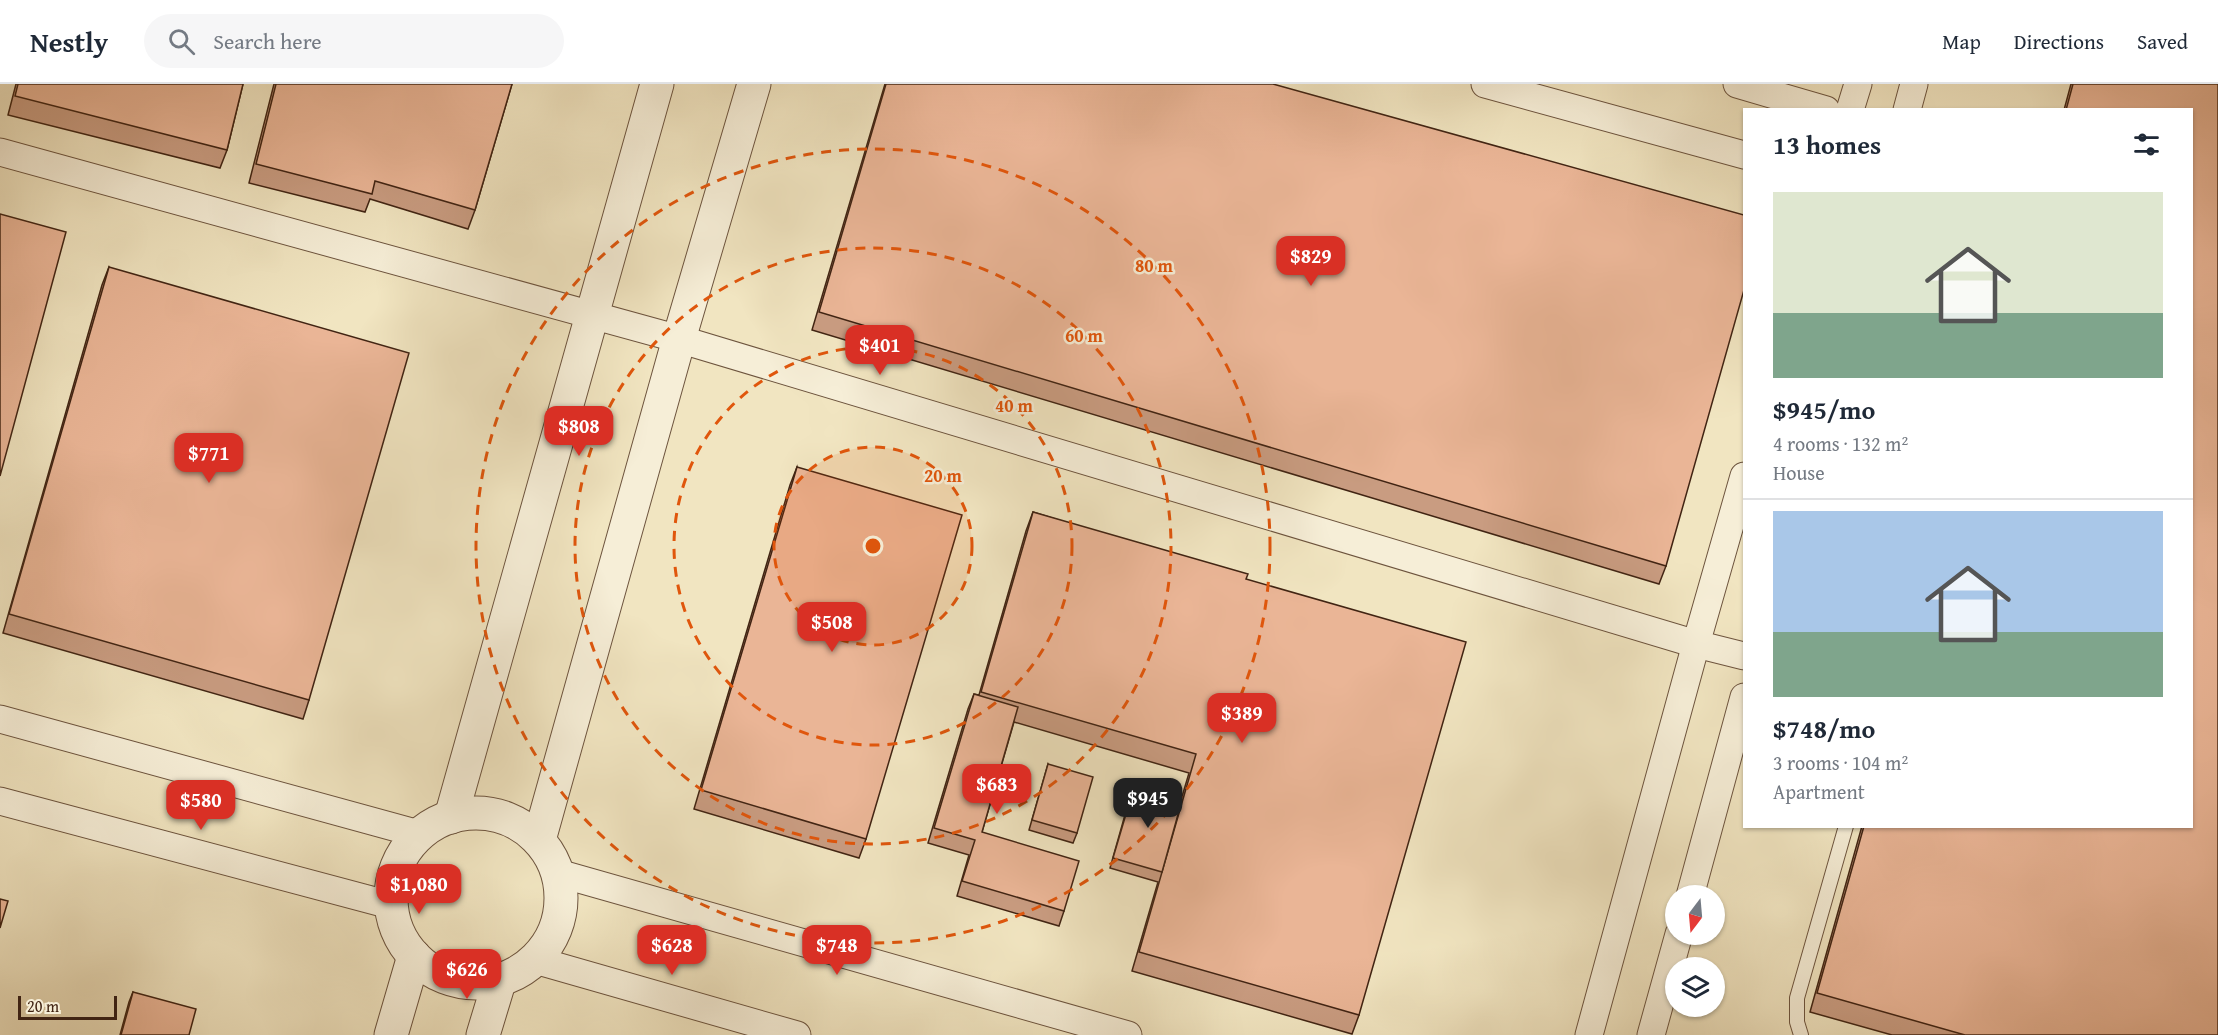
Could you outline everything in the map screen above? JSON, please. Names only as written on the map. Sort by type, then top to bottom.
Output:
[{"type":"street","points":[[451,817],[657,84]]},
{"type":"street","points":[[539,840],[754,84]]},
{"type":"street","points":[[1485,84],[1743,155]]},
{"type":"street","points":[[1737,84],[1819,108]]},
{"type":"street","points":[[1851,108],[1858,84]]},
{"type":"street","points":[[1908,108],[1914,84]]},
{"type":"street","points":[[0,152],[680,339],[1696,644],[1743,656]]},
{"type":"street","points":[[1589,1035],[1743,480]]},
{"type":"street","points":[[1693,885],[1743,701]]},
{"type":"street","points":[[0,719],[419,834]]},
{"type":"street","points":[[0,801],[390,905]]},
{"type":"street","points":[[470,813],[489,814],[516,824],[539,840],[550,855],[558,873],[562,892],[561,911],[556,929],[547,946],[535,960],[519,972],[483,983],[445,978],[428,969],[414,956],[403,941],[390,905],[397,867],[405,850],[419,834],[451,817],[470,813]]},
{"type":"street","points":[[558,873],[1128,1035]]},
{"type":"street","points":[[1651,1035],[1676,945]]},
{"type":"street","points":[[391,1035],[414,956]]},
{"type":"street","points":[[535,960],[797,1035]]},
{"type":"street","points":[[483,1035],[500,979]]},
{"type":"lane","points":[[1801,1035],[1797,1022],[1797,998],[1845,828]]},
{"type":"building","points":[[18,84],[243,84],[227,150],[15,96]]},
{"type":"building","points":[[276,84],[512,84],[475,210],[375,181],[372,194],[256,164]]},
{"type":"building","points":[[886,84],[1273,84],[1743,215],[1743,294],[1666,566],[819,312]]},
{"type":"building","points":[[2073,84],[2218,84],[2218,1035],[1965,1035],[1817,993],[1863,828],[2193,828],[2193,108],[2067,108]]},
{"type":"building","points":[[0,214],[66,232],[0,476]]},
{"type":"building","points":[[109,267],[409,353],[309,700],[9,614]]},
{"type":"building","points":[[797,467],[962,515],[866,839],[701,790]]},
{"type":"building","points":[[1033,512],[1248,574],[1246,579],[1466,642],[1359,1015],[1139,952],[1196,754],[981,692]]},
{"type":"building","points":[[974,694],[1018,707],[982,832],[1079,861],[1064,911],[962,881],[975,840],[934,828]]},
{"type":"building","points":[[1048,764],[1093,777],[1077,833],[1032,820]]},
{"type":"building","points":[[1134,787],[1182,800],[1162,872],[1113,858]]},
{"type":"building","points":[[0,899],[8,901],[0,928]]},
{"type":"building","points":[[133,992],[196,1009],[189,1035],[121,1035]]}]
